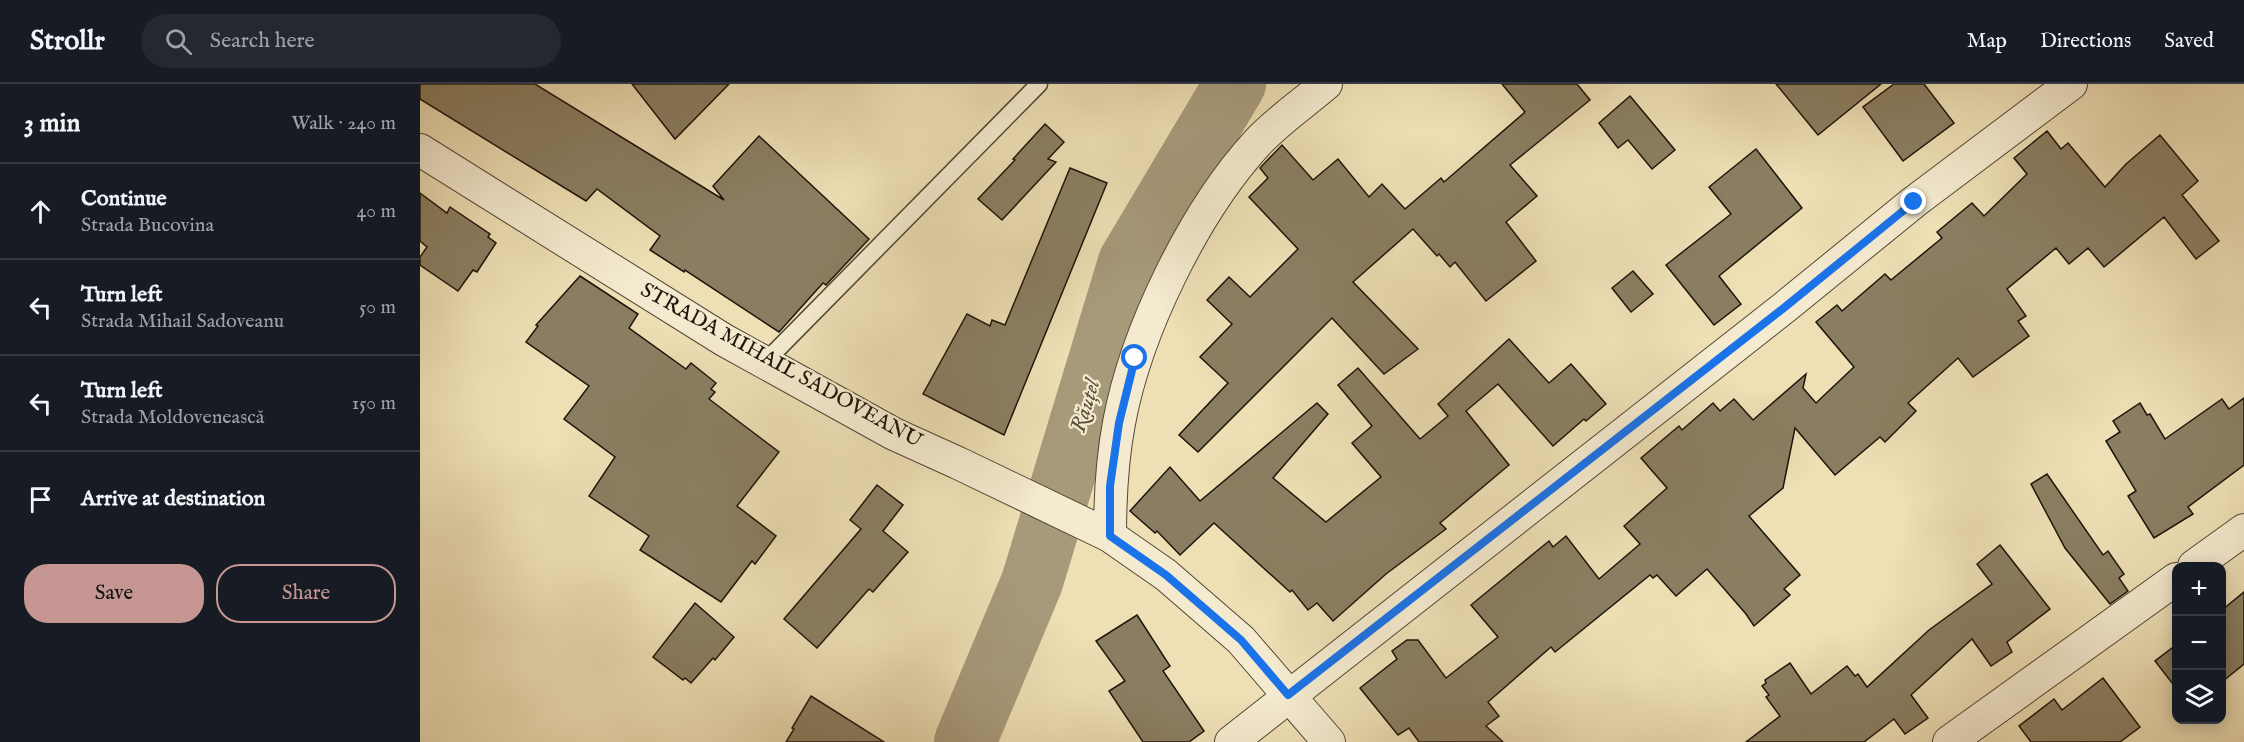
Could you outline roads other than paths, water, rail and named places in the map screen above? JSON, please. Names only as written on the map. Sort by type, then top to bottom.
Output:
[{"type":"street","points":[[1102,533],[1119,423],[1135,358],[1162,294],[1194,232],[1223,186],[1258,142],[1326,84]]},
{"type":"street","points":[[1231,742],[1785,307],[1914,202],[2071,84]]},
{"type":"street","name":"STRADA MIHAIL SADOVEANU","points":[[420,150],[724,340],[894,434],[1102,533],[1166,575],[1241,640],[1329,742]]},
{"type":"street","points":[[2201,562],[2244,530]]},
{"type":"street","points":[[1949,742],[2172,582]]},
{"type":"lane","points":[[765,362],[1039,84]]},
{"type":"waterway","name":"Răuțel","points":[[965,742],[1032,582],[1129,262],[1235,84]]}]
